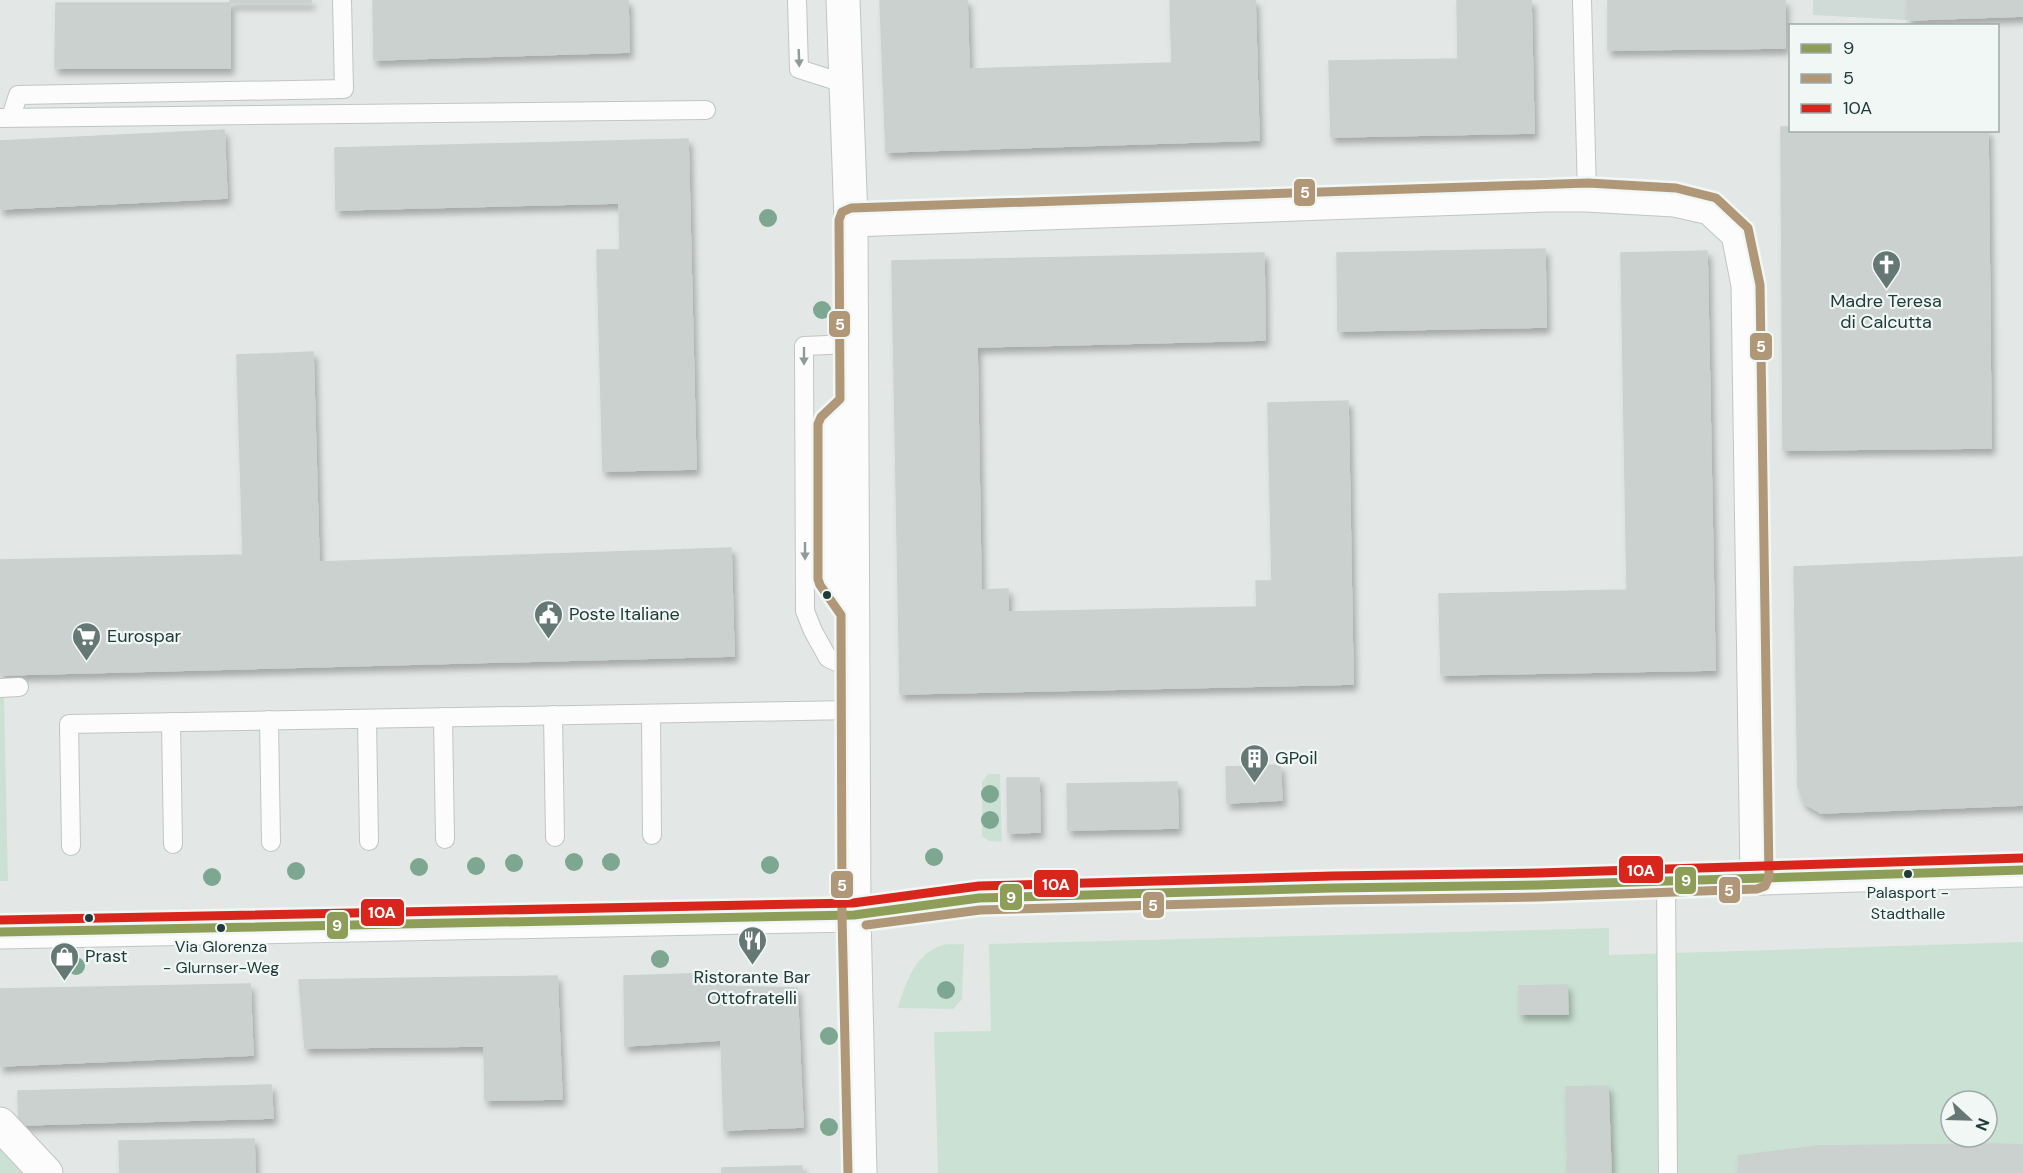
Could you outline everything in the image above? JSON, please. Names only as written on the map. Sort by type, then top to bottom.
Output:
[{"type":"street","points":[[843,0],[851,220],[854,915],[860,1173]]},
{"type":"street","points":[[851,220],[1587,195],[1674,200],[1710,208],[1738,234],[1748,285],[1757,877]]},
{"type":"street","points":[[0,932],[854,915],[979,898],[1981,873],[2023,870]]},
{"type":"street","points":[[0,1124],[46,1173]]},
{"type":"lane","points":[[342,0],[344,89],[18,95],[6,118],[706,110]]},
{"type":"lane","points":[[797,0],[799,69],[846,84]]},
{"type":"lane","points":[[1582,0],[1587,195]]},
{"type":"lane","points":[[852,344],[804,346],[805,611],[828,658],[852,669]]},
{"type":"lane","points":[[0,688],[19,687]]},
{"type":"lane","points":[[71,846],[69,724],[853,710]]},
{"type":"lane","points":[[651,714],[652,835]]},
{"type":"lane","points":[[554,715],[555,837]]},
{"type":"lane","points":[[443,717],[445,839]]},
{"type":"lane","points":[[367,719],[369,841]]},
{"type":"lane","points":[[269,720],[271,842]]},
{"type":"lane","points":[[171,722],[173,844]]},
{"type":"lane","points":[[1666,881],[1668,1173]]},
{"type":"shaded area","points":[[1813,0],[1907,0],[1908,20],[1813,15]]},
{"type":"green space","points":[[0,698],[4,698],[8,881],[0,881]]},
{"type":"green space","points":[[988,774],[1000,774],[1002,842],[989,841],[982,836],[982,782]]},
{"type":"green space","points":[[1609,928],[1609,955],[2023,942],[2023,1173],[938,1173],[934,1032],[991,1031],[989,944]]},
{"type":"green space","points":[[964,944],[962,999],[953,1009],[898,1008],[912,972],[923,956],[943,945]]},
{"type":"green space","points":[[0,1145],[26,1173],[0,1173]]},
{"type":"building","points":[[230,0],[311,0],[311,3],[230,3]]},
{"type":"building","points":[[373,0],[628,0],[629,52],[374,60]]},
{"type":"building","points":[[880,0],[967,0],[969,69],[1172,63],[1170,0],[1255,0],[1259,140],[886,152]]},
{"type":"building","points":[[1457,0],[1531,0],[1534,133],[1331,137],[1329,61],[1458,59]]},
{"type":"building","points":[[1608,0],[1785,0],[1785,48],[1608,50]]},
{"type":"building","points":[[1907,0],[2023,0],[2023,16],[1908,20]]},
{"type":"building","points":[[56,3],[230,3],[230,68],[55,68]]},
{"type":"building","name":"Madre Teresa di Calcutta","points":[[1781,127],[1789,127],[1789,132],[1988,132],[1991,448],[1783,450]]},
{"type":"building","points":[[224,130],[227,198],[0,209],[0,141]]},
{"type":"building","points":[[688,139],[696,469],[603,471],[597,250],[620,250],[619,203],[336,210],[335,148]]},
{"type":"building","points":[[1545,249],[1546,327],[1338,331],[1337,253]]},
{"type":"building","points":[[1707,251],[1715,670],[1441,675],[1439,594],[1627,590],[1621,253]]},
{"type":"building","points":[[1264,253],[1265,340],[977,347],[981,590],[1008,589],[1008,612],[1257,607],[1256,581],[1272,581],[1268,403],[1348,401],[1353,684],[900,694],[892,261]]},
{"type":"building","points":[[313,352],[319,562],[731,548],[734,656],[0,675],[0,560],[243,555],[237,355]]},
{"type":"building","points":[[2023,557],[2023,805],[1821,813],[1804,803],[1798,787],[1794,567]]},
{"type":"building","name":"GPoil","points":[[1280,765],[1282,800],[1227,803],[1226,767]]},
{"type":"building","points":[[1007,778],[1039,778],[1040,832],[1008,833]]},
{"type":"building","points":[[1177,782],[1178,828],[1068,830],[1067,784]]},
{"type":"building","points":[[718,973],[718,986],[797,988],[803,1127],[724,1130],[721,1040],[625,1046],[624,976]]},
{"type":"building","points":[[557,976],[562,1099],[485,1100],[484,1046],[305,1048],[299,980]]},
{"type":"building","points":[[250,984],[253,1055],[0,1066],[0,989]]},
{"type":"building","points":[[1567,985],[1568,1014],[1520,1014],[1519,986]]},
{"type":"building","points":[[271,1085],[273,1118],[19,1125],[18,1091]]},
{"type":"building","points":[[1608,1086],[1611,1173],[1568,1173],[1566,1087]]},
{"type":"building","points":[[254,1139],[255,1173],[120,1173],[119,1141]]},
{"type":"building","points":[[1999,1144],[2023,1145],[2023,1173],[1998,1173]]},
{"type":"building","points":[[1939,1145],[1939,1149],[1998,1149],[1998,1173],[1818,1173],[1817,1146]]},
{"type":"building","points":[[1817,1146],[1818,1173],[1739,1173],[1738,1156]]},
{"type":"building","points":[[802,1166],[802,1173],[722,1173],[722,1168]]},
{"type":"transit line","name":"5","points":[[848,1173],[842,915],[841,615],[818,579],[818,424],[821,417],[840,399],[839,220],[842,212],[851,208],[1588,183],[1676,188],[1716,198],[1748,228],[1760,285],[1769,877],[1765,886],[1757,889],[1538,897],[980,910],[866,925]]},
{"type":"transit line","name":"10A","points":[[0,920],[853,903],[979,886],[1538,873],[2023,858]]},
{"type":"transit line","name":"9","points":[[0,932],[854,915],[979,898],[1538,885],[2023,870]]},
{"type":"place","name":"Madre Teresa di Calcutta","points":[[1886,290]]},
{"type":"place","name":"Poste Italiane","points":[[548,640]]},
{"type":"place","name":"Eurospar","points":[[86,662]]},
{"type":"place","name":"GPoil","points":[[1254,784]]},
{"type":"place","name":"Palasport - Stadthalle","points":[[1908,874]]},
{"type":"place","name":"Via Glorenza - Glurnser-Weg","points":[[221,928]]},
{"type":"place","name":"Ristorante Bar Ottofratelli","points":[[752,966]]},
{"type":"place","name":"Prast","points":[[64,982]]}]
